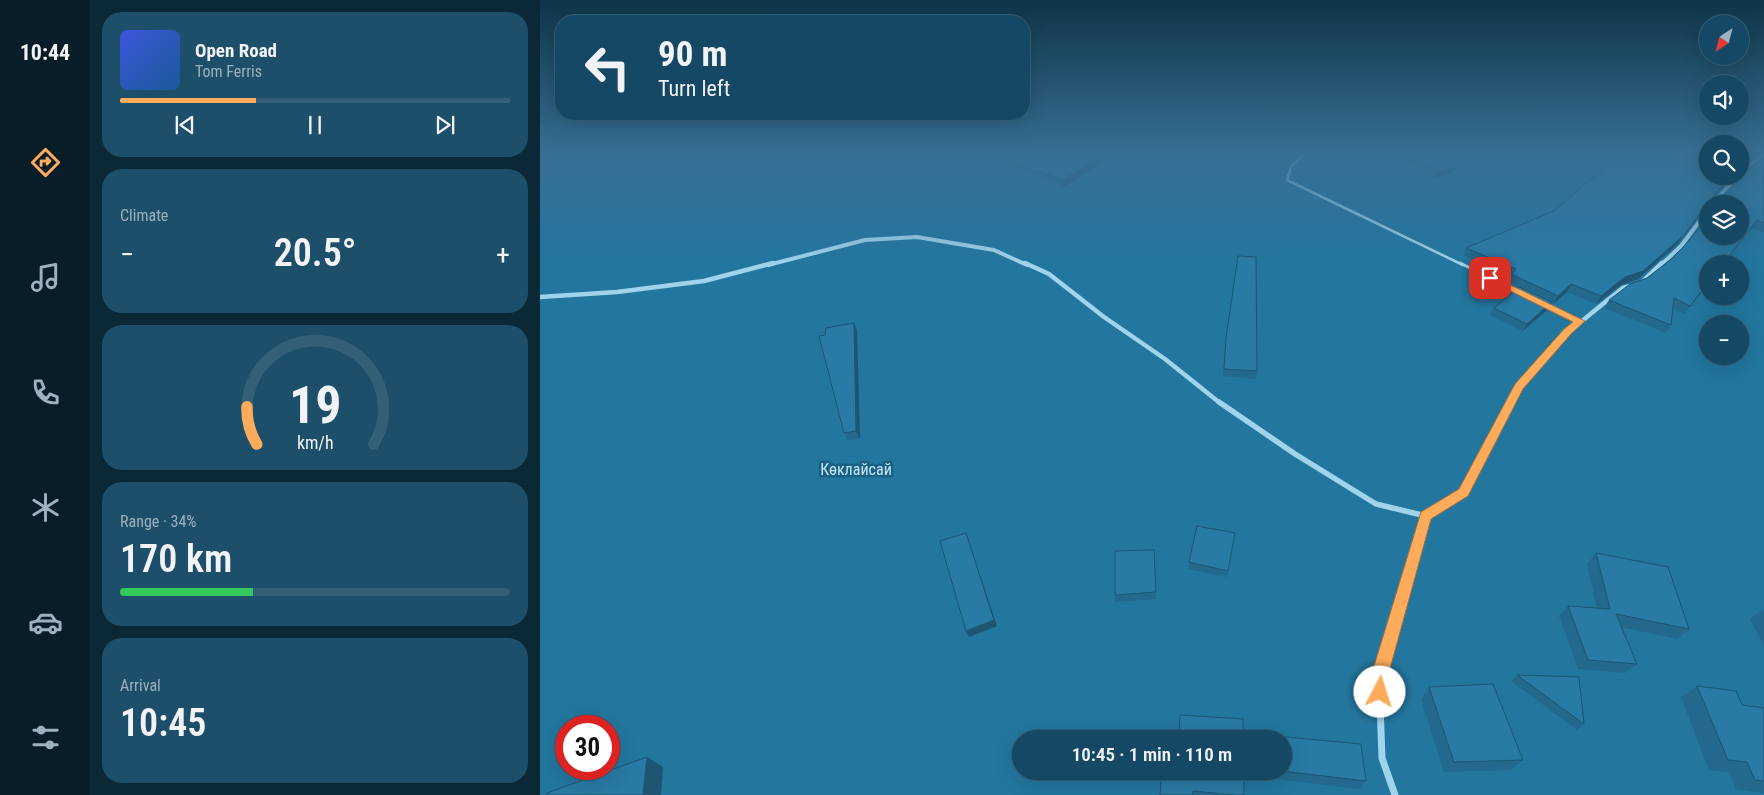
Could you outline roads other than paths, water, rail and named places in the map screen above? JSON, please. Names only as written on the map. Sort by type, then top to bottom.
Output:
[{"type":"street","points":[[1395,795],[1382,758],[1380,676],[1426,516],[1463,493],[1519,387],[1568,332],[1622,288],[1640,283],[1681,246],[1699,222]]},
{"type":"street","points":[[540,297],[617,292],[704,281],[865,240],[917,237],[994,250],[1050,274],[1104,317],[1165,359],[1230,411],[1376,504],[1426,516]]},
{"type":"lane","points":[[1307,190],[1526,294]]},
{"type":"lane","points":[[1542,302],[1580,321]]},
{"type":"park label","name":"Көклайсай","points":[[856,469]]}]
